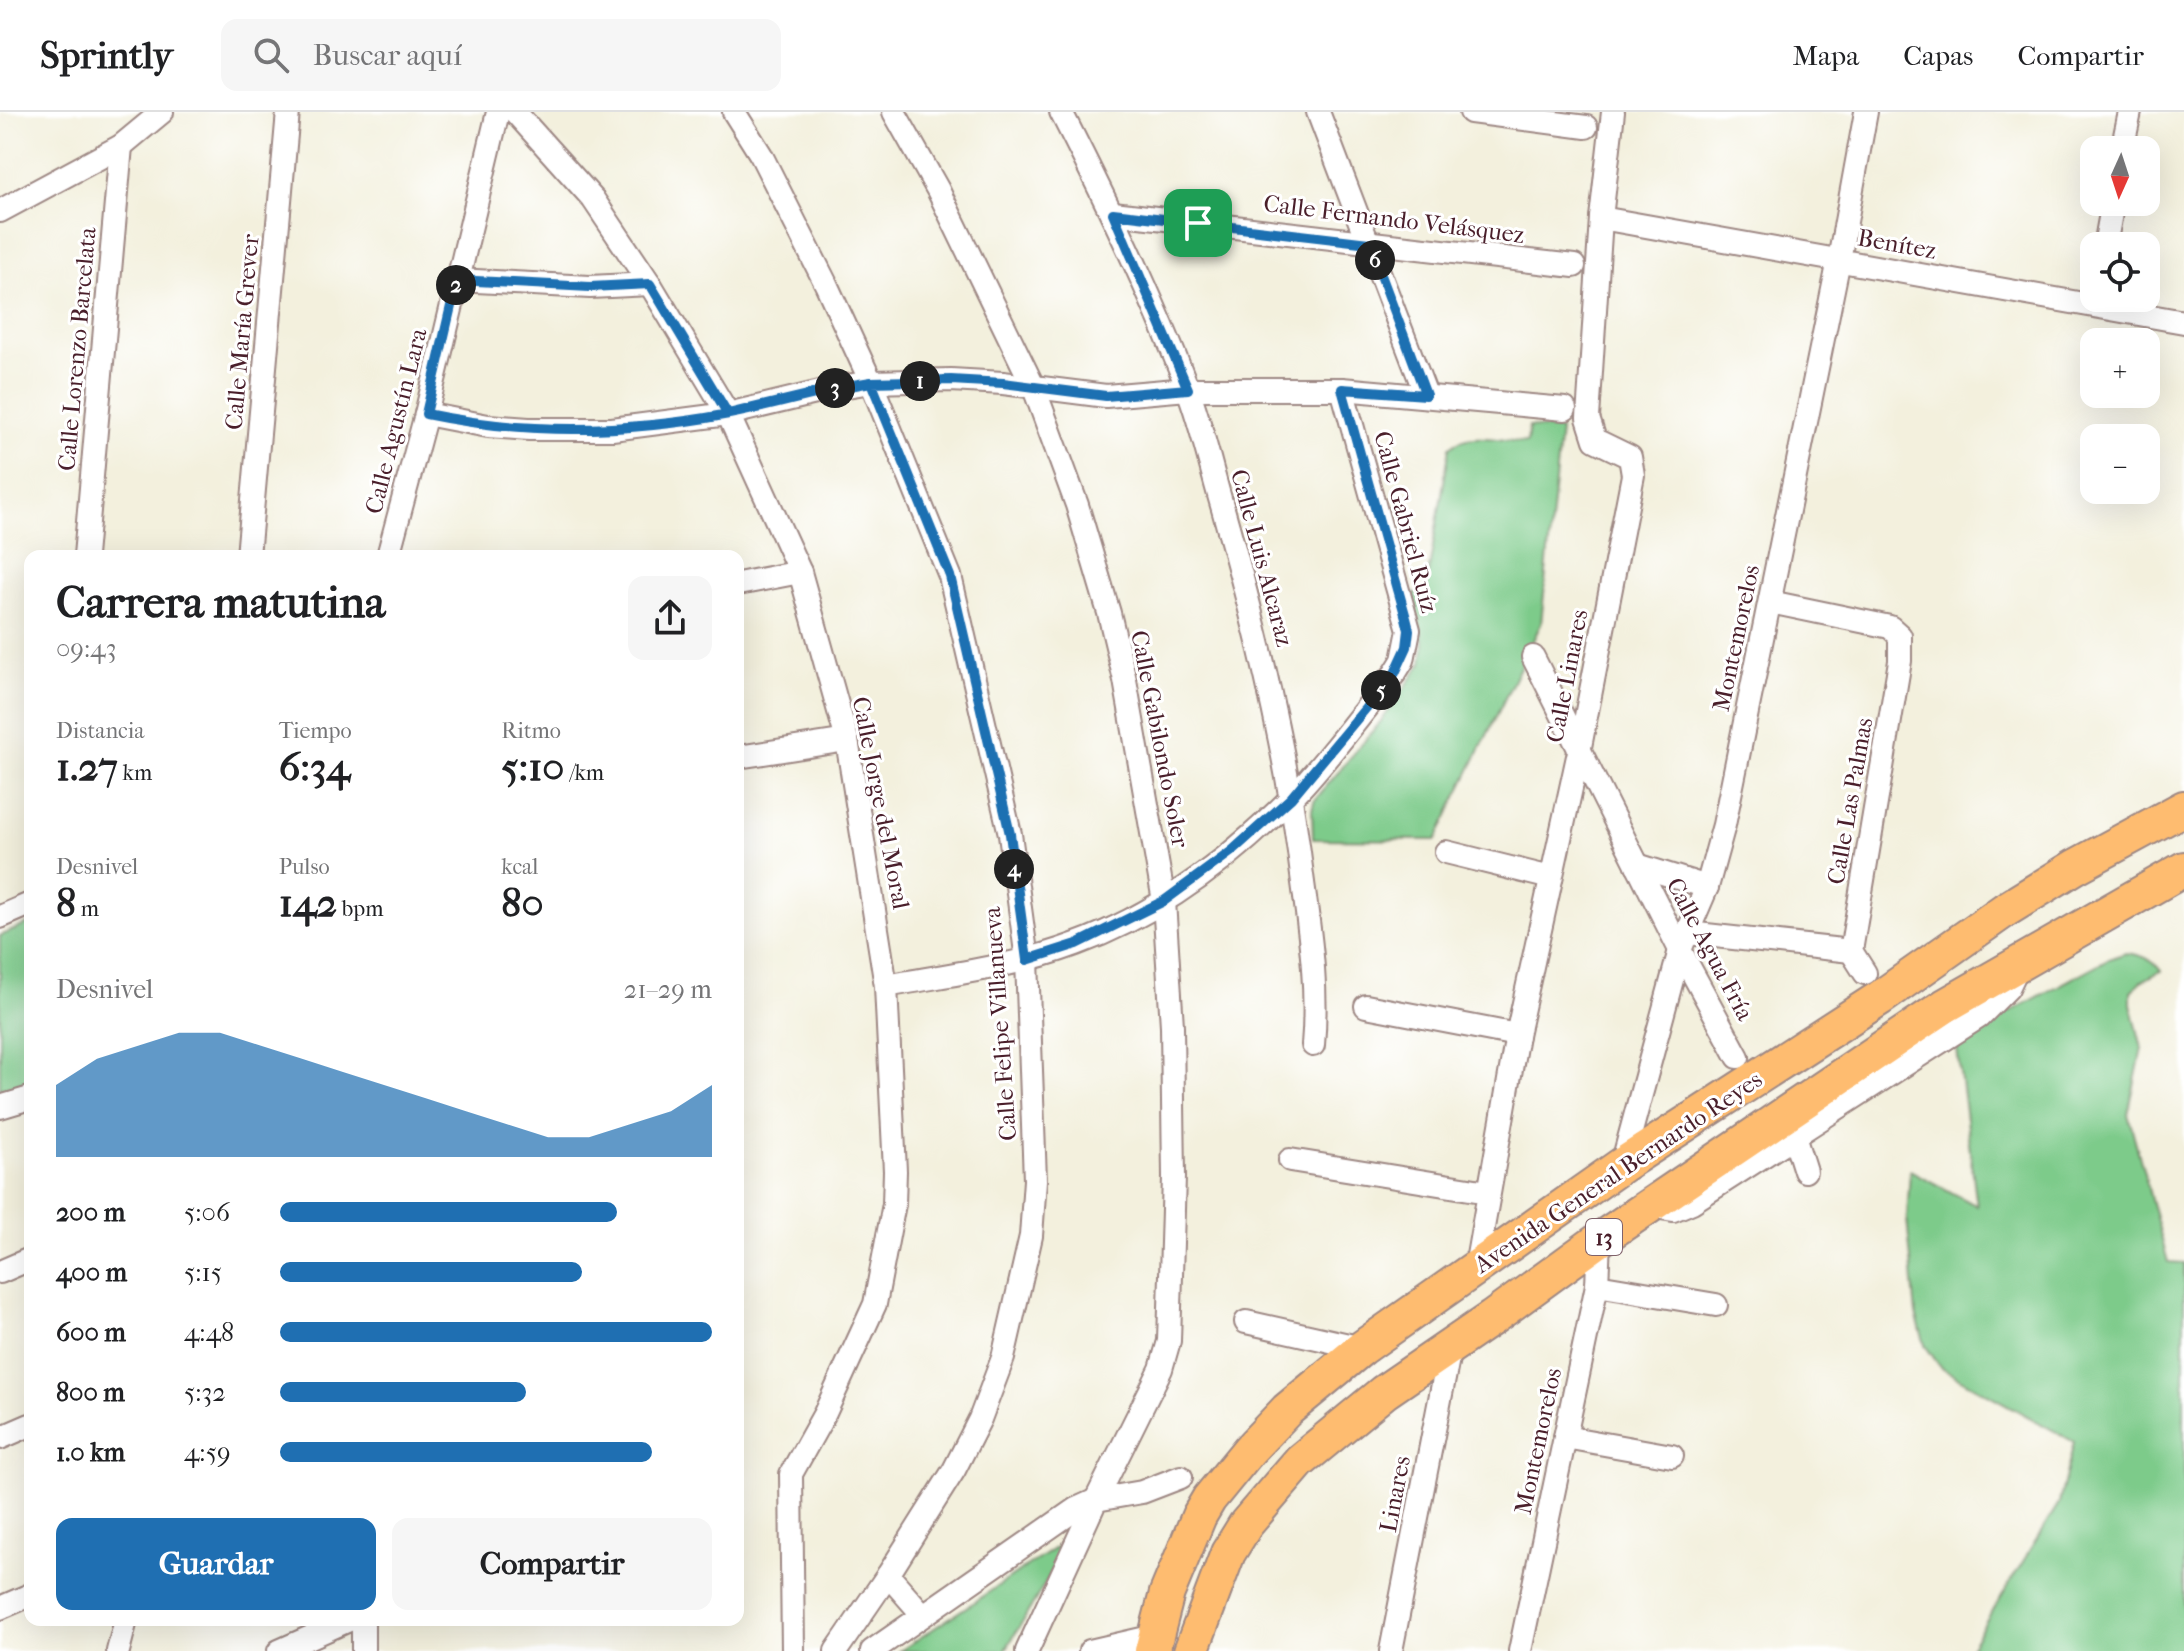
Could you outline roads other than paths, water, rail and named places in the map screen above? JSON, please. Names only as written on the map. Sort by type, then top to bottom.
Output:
[{"type":"main road","name":"Avenida General Bernardo Reyes","points":[[1153,1643],[1167,1593],[1188,1538],[1209,1499],[1267,1428],[1362,1348],[1622,1165],[1880,998],[2005,910],[2075,867],[2184,808]]},
{"type":"main road","name":"Avenida General Bernardo Reyes","points":[[1192,1647],[1236,1538],[1284,1477],[1319,1444],[1384,1392],[1599,1240],[1945,1006],[2184,869]]},
{"type":"street","points":[[0,211],[121,146],[162,112]]},
{"type":"street","name":"Calle María Grever","points":[[249,550],[288,112]]},
{"type":"street","name":"Calle Agustín Lara","points":[[390,550],[426,414],[498,112]]},
{"type":"street","name":"Calle Jorge del Moral","points":[[515,112],[593,199],[650,284],[728,414],[800,572],[847,740],[886,986],[894,1204],[875,1304],[825,1413],[791,1474],[793,1651]]},
{"type":"street","name":"Calle Felipe Villanueva","points":[[734,112],[768,168],[826,284],[871,382],[950,576],[1010,834],[1027,960],[1035,1180],[1031,1236],[1003,1358],[980,1419],[954,1470],[836,1651]]},
{"type":"street","name":"Calle Gabilondo Soler","points":[[894,112],[938,190],[1034,388],[1077,505],[1125,680],[1164,901],[1172,1026],[1174,1177],[1169,1341],[1161,1369],[1096,1500],[1027,1651]]},
{"type":"street","name":"Calle Luis Alcaraz","points":[[1061,112],[1113,213],[1188,389],[1247,598],[1271,695],[1291,798],[1315,975],[1313,1045]]},
{"type":"street","points":[[1318,112],[1426,395]]},
{"type":"street","points":[[1471,112],[1586,127]]},
{"type":"street","name":"Calle Linares","points":[[1476,1267],[1517,1035],[1580,747],[1633,475],[1630,457],[1595,440],[1588,418],[1601,218],[1613,112]]},
{"type":"street","name":"Montemorelos","points":[[1622,1165],[1684,942],[1707,887],[1724,825],[1839,260],[1866,112]]},
{"type":"street","points":[[2125,136],[2130,112]]},
{"type":"street","name":"Calle Lorenzo Barcelata","points":[[86,550],[121,146]]},
{"type":"street","name":"Calle Fernando Velásquez","points":[[1113,213],[1574,266]]},
{"type":"street","name":"Benítez","points":[[1601,218],[2080,300]]},
{"type":"street","points":[[457,280],[590,287],[650,284]]},
{"type":"street","name":"Benítez","points":[[2139,312],[2184,322]]},
{"type":"street","points":[[426,414],[488,426],[612,429],[728,414],[871,382],[951,380],[1106,396],[1188,389],[1342,389],[1565,409]]},
{"type":"street","name":"Calle Gabriel Ruíz","points":[[886,986],[1027,960],[1077,944],[1164,901],[1232,851],[1291,798],[1395,673],[1407,647],[1409,630],[1342,389]]},
{"type":"street","points":[[744,583],[800,572]]},
{"type":"street","name":"Calle Las Palmas","points":[[1770,602],[1890,627],[1899,633],[1900,661],[1851,951]]},
{"type":"street","name":"Calle Agua Fría","points":[[1533,657],[1637,865],[1684,942],[1738,1057]]},
{"type":"street","points":[[744,756],[847,740]]},
{"type":"street","points":[[1446,852],[1551,878]]},
{"type":"street","name":"Calle Agua Fría","points":[[1637,865],[1707,887]]},
{"type":"street","points":[[0,917],[24,907]]},
{"type":"street","points":[[1684,942],[1851,951],[1865,973]]},
{"type":"street","points":[[1649,1206],[1673,1210],[1684,1206],[1979,1017],[2008,988],[2019,966]]},
{"type":"street","points":[[1366,1006],[1517,1035]]},
{"type":"street","points":[[0,1107],[24,1100]]},
{"type":"street","points":[[1794,1136],[1805,1171]]},
{"type":"street","points":[[1290,1160],[1488,1192]]},
{"type":"street","name":"Montemorelos","points":[[1520,1651],[1597,1285],[1599,1240]]},
{"type":"street","points":[[0,1272],[24,1262]]},
{"type":"street","points":[[1597,1285],[1716,1305]]},
{"type":"street","points":[[1246,1322],[1362,1348]]},
{"type":"street","name":"Linares","points":[[1391,1651],[1450,1348]]},
{"type":"street","points":[[0,1438],[24,1428]]},
{"type":"street","points":[[1565,1437],[1672,1456]]},
{"type":"street","points":[[872,1651],[1068,1514],[1096,1500],[1142,1492],[1181,1477]]},
{"type":"street","points":[[888,1575],[923,1615]]},
{"type":"street","points":[[0,1608],[24,1598]]},
{"type":"street","points":[[118,1651],[124,1626]]},
{"type":"street","points":[[279,1651],[335,1626]]},
{"type":"street","points":[[363,1626],[363,1651]]},
{"type":"street","points":[[1090,1651],[1153,1643]]}]
